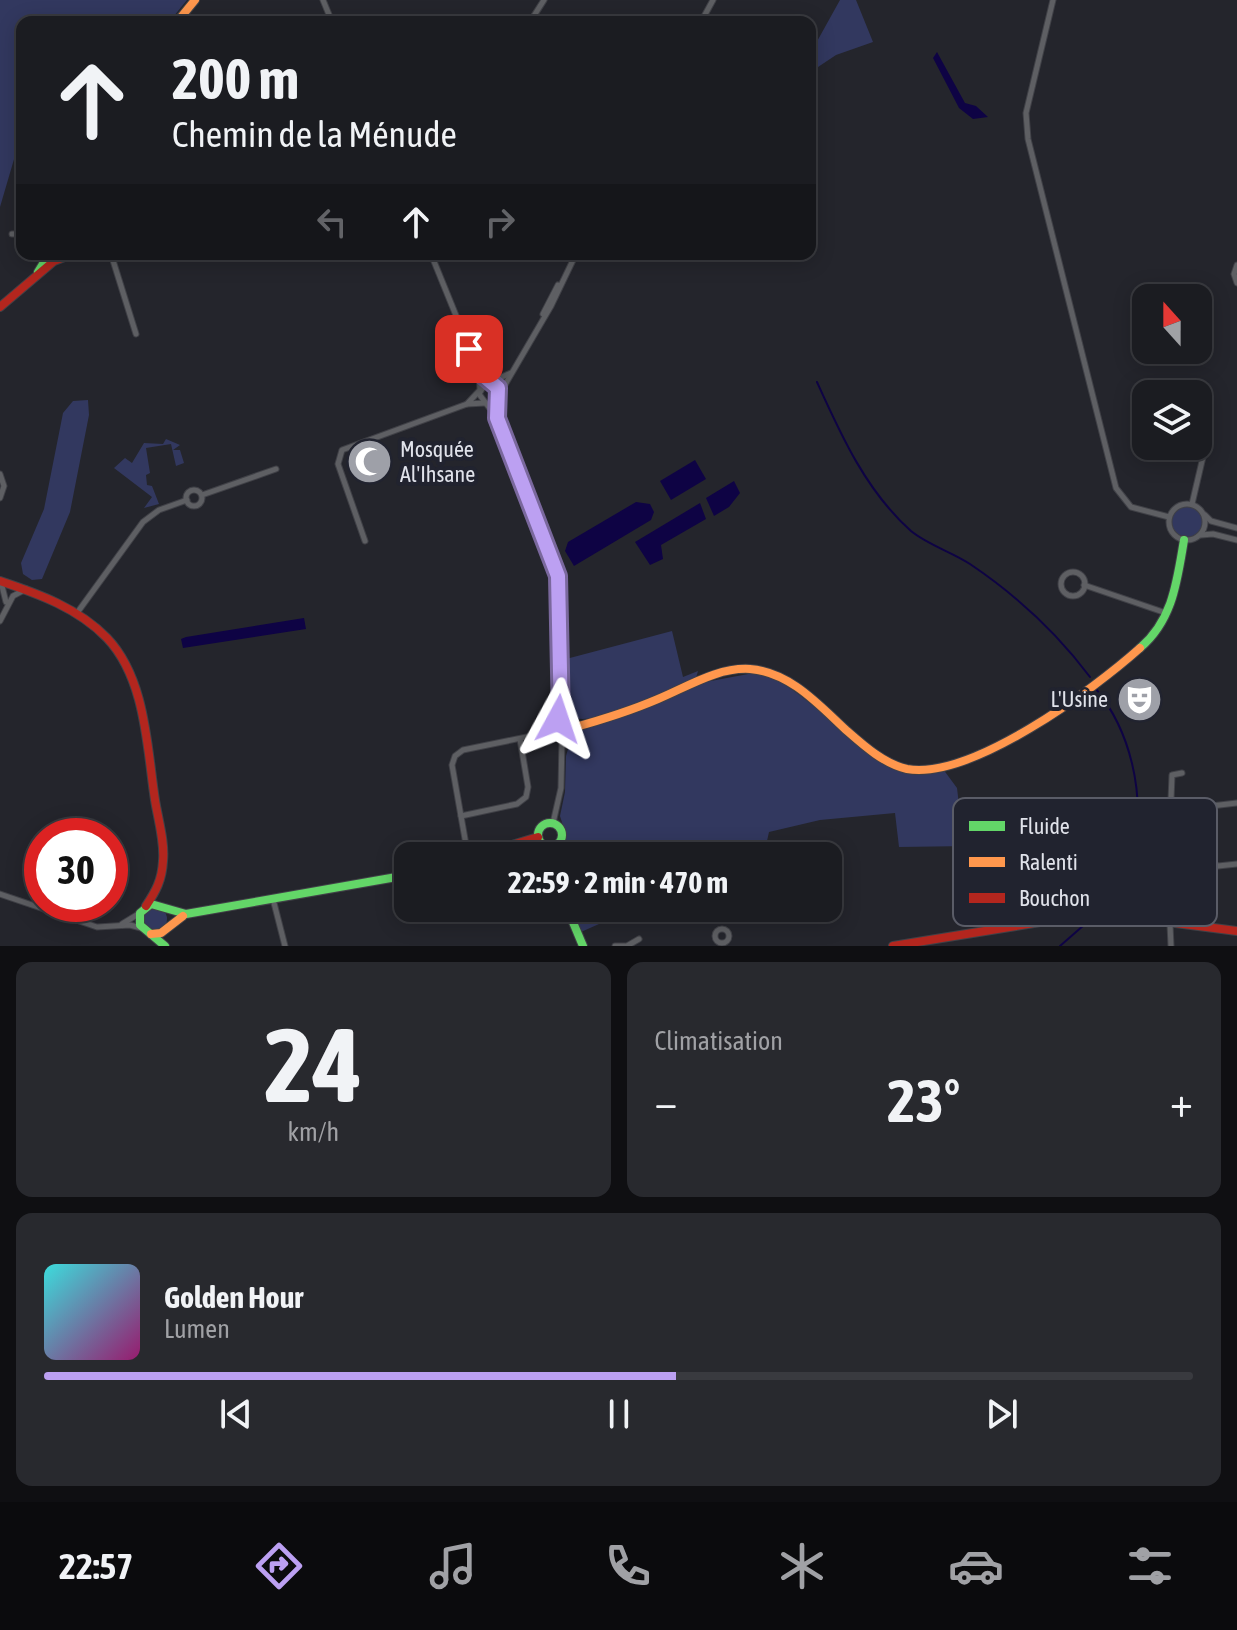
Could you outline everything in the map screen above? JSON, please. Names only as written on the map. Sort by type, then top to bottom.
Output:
[{"type":"street","points":[[182,16],[195,0]]},
{"type":"street","points":[[1053,0],[1026,123],[1116,488],[1131,507],[1169,517]]},
{"type":"street","points":[[0,307],[32,280],[49,260]]},
{"type":"street","points":[[113,260],[136,334]]},
{"type":"street","points":[[433,260],[479,372],[480,398],[497,418],[553,559],[560,600],[561,719]]},
{"type":"street","points":[[497,418],[499,397],[543,315],[551,306],[573,260]]},
{"type":"street","points":[[1237,265],[1234,274],[1237,283]]},
{"type":"street","points":[[479,372],[492,384],[499,397]]},
{"type":"street","points":[[467,404],[480,390],[511,373]]},
{"type":"street","points":[[365,541],[338,464],[342,450],[354,443],[467,404],[486,403],[499,397]]},
{"type":"street","points":[[1192,504],[1202,460]]},
{"type":"street","points":[[187,500],[197,505],[202,495],[276,469]]},
{"type":"street","points":[[0,474],[4,486],[0,498]]},
{"type":"street","points":[[77,613],[143,522],[159,510],[187,500],[192,490],[202,495]]},
{"type":"street","points":[[1184,540],[1170,529],[1169,517],[1180,504],[1192,504],[1211,521],[1237,528]]},
{"type":"street","points":[[1200,536],[1205,526],[1205,515]]},
{"type":"street","points":[[1184,540],[1213,534],[1237,540]]},
{"type":"street","points":[[572,728],[630,710],[702,678],[752,669],[783,679],[891,763],[922,770],[990,750],[1094,684],[1155,635],[1166,613],[1184,540]]},
{"type":"street","points":[[1084,585],[1074,596],[1063,591],[1061,583],[1064,576],[1076,573],[1084,585],[1166,613]]},
{"type":"street","points":[[0,581],[27,589],[77,613],[115,647],[137,689],[164,849],[160,884],[170,917],[167,946]]},
{"type":"street","points":[[0,581],[6,591],[6,607]]},
{"type":"street","points":[[0,621],[16,593],[27,589]]},
{"type":"street","points":[[561,719],[572,728]]},
{"type":"street","points":[[551,732],[553,723],[561,719]]},
{"type":"street","points":[[562,740],[571,735],[572,728]]},
{"type":"street","points":[[466,842],[452,765],[455,756],[463,750],[551,732],[562,740]]},
{"type":"street","points":[[461,816],[517,804],[526,797],[528,787],[520,739]]},
{"type":"street","points":[[553,823],[561,788],[562,740]]},
{"type":"street","points":[[1171,798],[1172,775],[1182,773]]},
{"type":"street","points":[[1217,805],[1237,803]]},
{"type":"street","points":[[538,837],[542,826],[553,823]]},
{"type":"street","points":[[553,823],[561,829],[561,839],[558,842]]},
{"type":"street","points":[[538,837],[542,842]]},
{"type":"street","points":[[522,842],[538,837]]},
{"type":"street","points":[[1217,866],[1237,864]]},
{"type":"street","points":[[147,932],[167,928],[186,914],[394,877]]},
{"type":"street","points":[[121,925],[143,909],[160,884]]},
{"type":"street","points":[[0,894],[97,927],[121,925],[147,932],[167,946]]},
{"type":"street","points":[[273,899],[285,946]]},
{"type":"street","points":[[143,909],[165,907],[186,914]]},
{"type":"street","points":[[143,909],[147,932]]},
{"type":"street","points":[[573,922],[583,946]]},
{"type":"street","points":[[893,946],[1024,926]]},
{"type":"street","points":[[1168,926],[1171,946]]},
{"type":"street","points":[[1188,926],[1237,931]]},
{"type":"street","points":[[615,946],[626,946],[639,939]]},
{"type":"street","points":[[711,946],[718,941]]},
{"type":"shaded area","points":[[0,0],[187,0],[174,16],[16,16],[16,152],[0,207]]},
{"type":"shaded area","points":[[840,0],[856,0],[873,42],[836,55],[818,67],[816,43]]},
{"type":"shaded area","points":[[937,52],[965,103],[976,106],[988,117],[973,119],[959,108],[933,58]]},
{"type":"shaded area","points":[[88,400],[89,415],[70,512],[42,579],[32,580],[23,574],[21,563],[44,509],[63,413],[73,401]]},
{"type":"shaded area","points":[[166,439],[180,445],[173,450],[180,450],[184,463],[176,466],[171,444],[146,448],[150,473],[146,475],[147,485],[152,486],[159,504],[144,508],[152,497],[114,468],[125,458],[132,463],[144,443],[163,444]]},
{"type":"shaded area","points":[[695,460],[706,479],[671,500],[660,481]]},
{"type":"shaded area","points":[[734,481],[740,493],[729,507],[714,516],[706,498]]},
{"type":"shaded area","points":[[636,502],[650,504],[654,512],[651,520],[574,566],[565,551],[568,542]]},
{"type":"shaded area","points":[[700,503],[706,519],[661,545],[663,559],[650,565],[635,542]]},
{"type":"shaded area","points":[[1187,505],[1198,510],[1203,521],[1198,532],[1187,537],[1176,532],[1171,521],[1176,510]]},
{"type":"shaded area","points":[[304,618],[306,629],[183,648],[181,639],[186,637]]},
{"type":"shaded area","points":[[672,631],[683,677],[698,671],[696,678],[613,713],[596,718],[570,716],[566,659]]},
{"type":"shaded area","points":[[759,672],[799,695],[881,761],[901,771],[919,775],[943,769],[957,788],[958,798],[953,798],[953,846],[899,847],[895,813],[820,820],[769,832],[767,842],[562,842],[566,835],[560,816],[565,792],[566,756],[569,746],[584,728],[700,683]]},
{"type":"shaded area","points":[[155,907],[166,914],[167,919],[160,930],[155,931],[144,924],[143,919],[150,908]]},
{"type":"shaded area","points":[[577,922],[604,922],[581,932]]},
{"type":"waterway","points":[[817,382],[856,461],[895,515],[918,536],[970,564],[1004,589],[1050,630],[1090,677]]},
{"type":"waterway","points":[[1096,689],[1126,743],[1137,798]]},
{"type":"waterway","points":[[1060,946],[1083,926]]},
{"type":"traffic: fast","points":[[38,272],[45,260]]},
{"type":"traffic: fast","points":[[1140,648],[1167,612],[1176,585],[1184,540]]},
{"type":"traffic: fast","points":[[550,823],[558,827],[562,835],[558,843],[550,847],[542,843],[538,835],[542,827],[550,823]]},
{"type":"traffic: fast","points":[[165,946],[140,925],[140,913],[151,904],[186,914],[394,877]]},
{"type":"traffic: fast","points":[[573,922],[583,946]]},
{"type":"traffic: slow","points":[[182,16],[195,0]]},
{"type":"traffic: slow","points":[[572,728],[637,707],[714,674],[750,669],[765,671],[791,683],[867,748],[890,763],[907,769],[933,769],[964,761],[1030,728],[1093,686],[1140,648]]},
{"type":"traffic: slow","points":[[151,934],[161,933],[183,916]]},
{"type":"traffic: jam","points":[[0,307],[57,260]]},
{"type":"traffic: jam","points":[[0,581],[43,597],[84,618],[107,638],[130,673],[143,715],[163,846],[160,880],[146,906]]},
{"type":"traffic: jam","points":[[522,842],[538,837]]},
{"type":"traffic: jam","points":[[893,946],[1016,926]]},
{"type":"traffic: jam","points":[[1199,926],[1237,931]]},
{"type":"place","name":"Mosquée Al'Ihsane","points":[[369,462]]},
{"type":"place","name":"L'Usine","points":[[1139,699]]},
{"type":"route","points":[[469,349],[479,372],[498,388],[497,418],[548,545],[559,582],[561,719],[558,719]]}]
